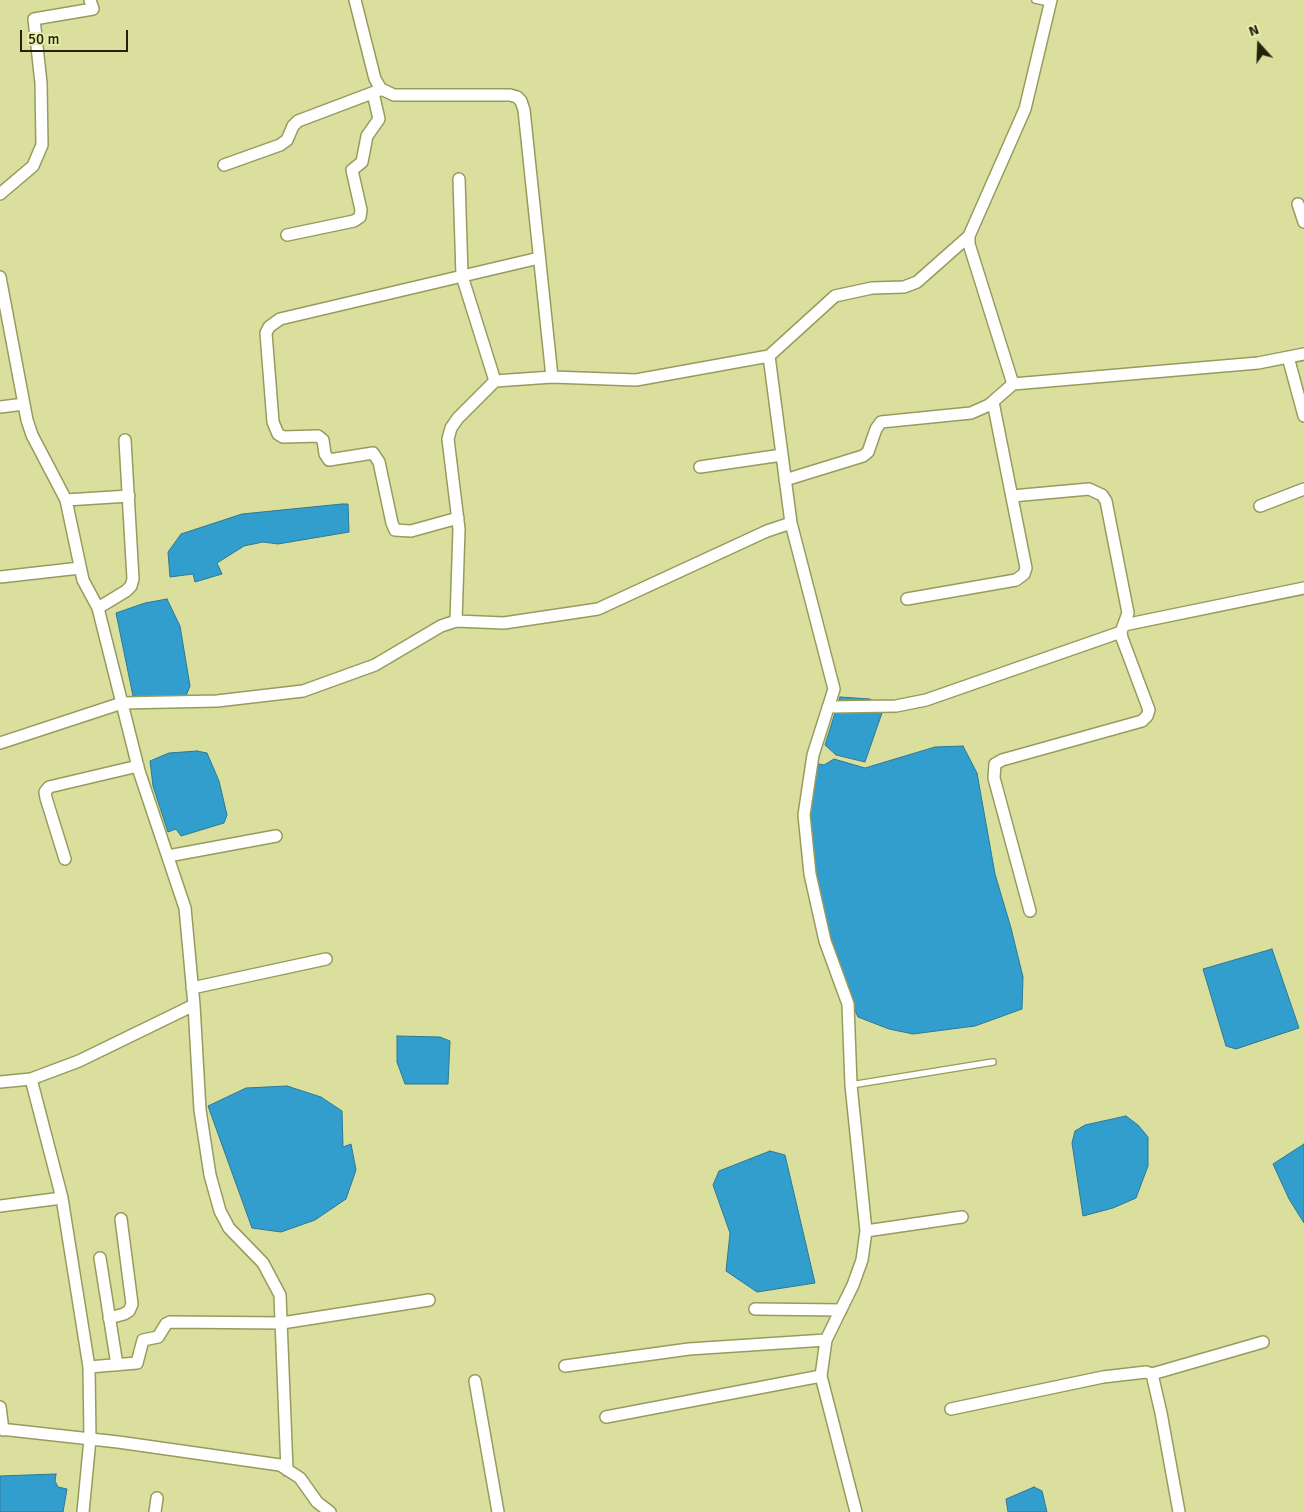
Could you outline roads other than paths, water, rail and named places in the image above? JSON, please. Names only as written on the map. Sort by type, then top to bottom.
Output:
[{"type":"street","points":[[0,194],[33,166],[42,145],[41,83],[34,18],[92,9],[90,0]]},
{"type":"street","points":[[287,235],[354,221],[360,217],[361,210],[352,170],[362,162],[367,136],[379,119],[375,79],[355,0]]},
{"type":"street","points":[[1014,384],[969,244],[969,236],[1025,109],[1050,2]]},
{"type":"street","points":[[224,165],[280,145],[287,140],[293,126],[298,121],[377,91],[394,95],[517,97],[524,110],[552,377]]},
{"type":"street","points":[[458,179],[462,276],[495,381]]},
{"type":"street","points":[[1298,204],[1304,222]]},
{"type":"street","points":[[456,620],[459,538],[458,518],[448,453],[451,428],[495,381],[552,377],[636,380],[769,356],[835,296],[872,288],[904,287],[917,282],[969,236]]},
{"type":"street","points":[[458,518],[411,531],[396,530],[392,523],[379,462],[373,453],[329,460],[325,454],[323,440],[318,436],[283,437],[278,434],[273,422],[266,333],[269,326],[280,320],[540,258]]},
{"type":"street","points":[[0,277],[24,404],[32,435],[62,488],[66,500],[80,568],[87,591],[98,608],[138,766],[185,908],[194,1005],[200,1110],[215,1193],[220,1211],[230,1228],[263,1263],[280,1295],[287,1470]]},
{"type":"street","points":[[785,480],[863,456],[868,452],[881,422],[971,413],[993,402],[1014,384],[1258,363],[1304,354]]},
{"type":"street","points":[[769,356],[791,523],[834,689],[813,755],[804,815],[810,874],[825,941],[848,1004],[851,1085],[866,1231],[862,1260],[826,1340],[821,1376],[856,1512]]},
{"type":"street","points":[[1288,358],[1304,416]]},
{"type":"street","points":[[907,599],[1021,578],[1026,568],[993,402]]},
{"type":"street","points":[[0,407],[24,404]]},
{"type":"street","points":[[98,608],[131,586],[134,570],[125,440]]},
{"type":"street","points":[[700,467],[782,455]]},
{"type":"street","points":[[1012,496],[1089,489],[1102,495],[1106,501],[1128,613],[1122,628],[1149,710],[1147,716],[1142,721],[1002,760],[995,764],[994,778],[1030,910]]},
{"type":"street","points":[[1260,506],[1304,489]]},
{"type":"street","points":[[66,500],[129,496]]},
{"type":"street","points":[[0,743],[122,703],[217,701],[303,691],[375,665],[442,626],[456,620],[504,623],[598,609],[767,531],[791,523]]},
{"type":"street","points":[[0,578],[80,568]]},
{"type":"street","points":[[828,707],[896,706],[926,700],[1122,628],[1304,588]]},
{"type":"street","points":[[65,859],[46,798],[45,792],[49,786],[138,766]]},
{"type":"street","points":[[168,856],[276,836]]},
{"type":"street","points":[[192,988],[326,959]]},
{"type":"street","points":[[0,1082],[31,1079],[79,1061],[194,1005]]},
{"type":"street","points":[[31,1079],[62,1198],[89,1367],[90,1439],[83,1512]]},
{"type":"street","points":[[0,1206],[62,1198]]},
{"type":"street","points":[[866,1231],[962,1217]]},
{"type":"street","points":[[109,1318],[124,1314],[132,1304],[121,1219]]},
{"type":"street","points":[[100,1258],[117,1365]]},
{"type":"street","points":[[89,1367],[137,1363],[143,1340],[158,1337],[166,1324],[170,1322],[282,1323],[429,1300]]},
{"type":"street","points":[[755,1309],[841,1310]]},
{"type":"street","points":[[565,1366],[689,1349],[826,1340]]},
{"type":"street","points":[[951,1409],[1103,1377],[1146,1372],[1152,1374],[1263,1342]]},
{"type":"street","points":[[1152,1374],[1161,1412],[1178,1512]]},
{"type":"street","points":[[606,1417],[821,1376]]},
{"type":"street","points":[[475,1381],[498,1512]]},
{"type":"street","points":[[0,1407],[2,1430],[90,1439],[280,1465],[300,1478],[316,1507],[330,1512]]},
{"type":"street","points":[[155,1512],[157,1498]]},
{"type":"lane","points":[[1035,0],[1050,2]]},
{"type":"lane","points":[[851,1085],[993,1062]]},
{"type":"water","points":[[348,504],[349,532],[278,544],[263,542],[244,546],[217,563],[222,574],[195,582],[193,574],[170,577],[168,552],[181,534],[242,514]]},
{"type":"water","points":[[167,599],[180,626],[190,686],[184,701],[133,696],[116,613],[145,603]]},
{"type":"water","points":[[840,697],[870,699],[883,710],[865,762],[836,755],[825,745]]},
{"type":"water","points":[[963,746],[977,773],[995,874],[1023,977],[1022,1009],[975,1026],[913,1034],[889,1029],[858,1017],[833,964],[804,815],[819,764],[824,765],[834,759],[865,768],[935,747]]},
{"type":"water","points":[[197,751],[207,753],[219,781],[227,815],[224,823],[181,836],[176,829],[168,832],[153,786],[150,761],[169,753]]},
{"type":"water","points":[[1272,949],[1299,1028],[1236,1049],[1226,1046],[1203,969]]},
{"type":"water","points":[[397,1036],[440,1037],[450,1041],[448,1084],[405,1084],[397,1062]]},
{"type":"water","points":[[287,1086],[321,1097],[342,1111],[343,1147],[351,1144],[356,1170],[346,1199],[315,1220],[281,1232],[252,1228],[208,1106],[246,1088]]},
{"type":"water","points":[[1126,1116],[1138,1125],[1148,1137],[1148,1166],[1136,1198],[1113,1208],[1083,1216],[1072,1143],[1075,1131],[1085,1125]]},
{"type":"water","points":[[1304,1144],[1304,1223],[1289,1199],[1273,1164]]},
{"type":"water","points":[[770,1151],[785,1155],[815,1283],[757,1292],[726,1271],[730,1233],[713,1185],[719,1171]]},
{"type":"water","points":[[56,1474],[55,1481],[58,1487],[67,1489],[63,1512],[0,1512],[0,1476]]},
{"type":"water","points":[[1034,1487],[1042,1491],[1047,1512],[1008,1512],[1006,1499]]}]
